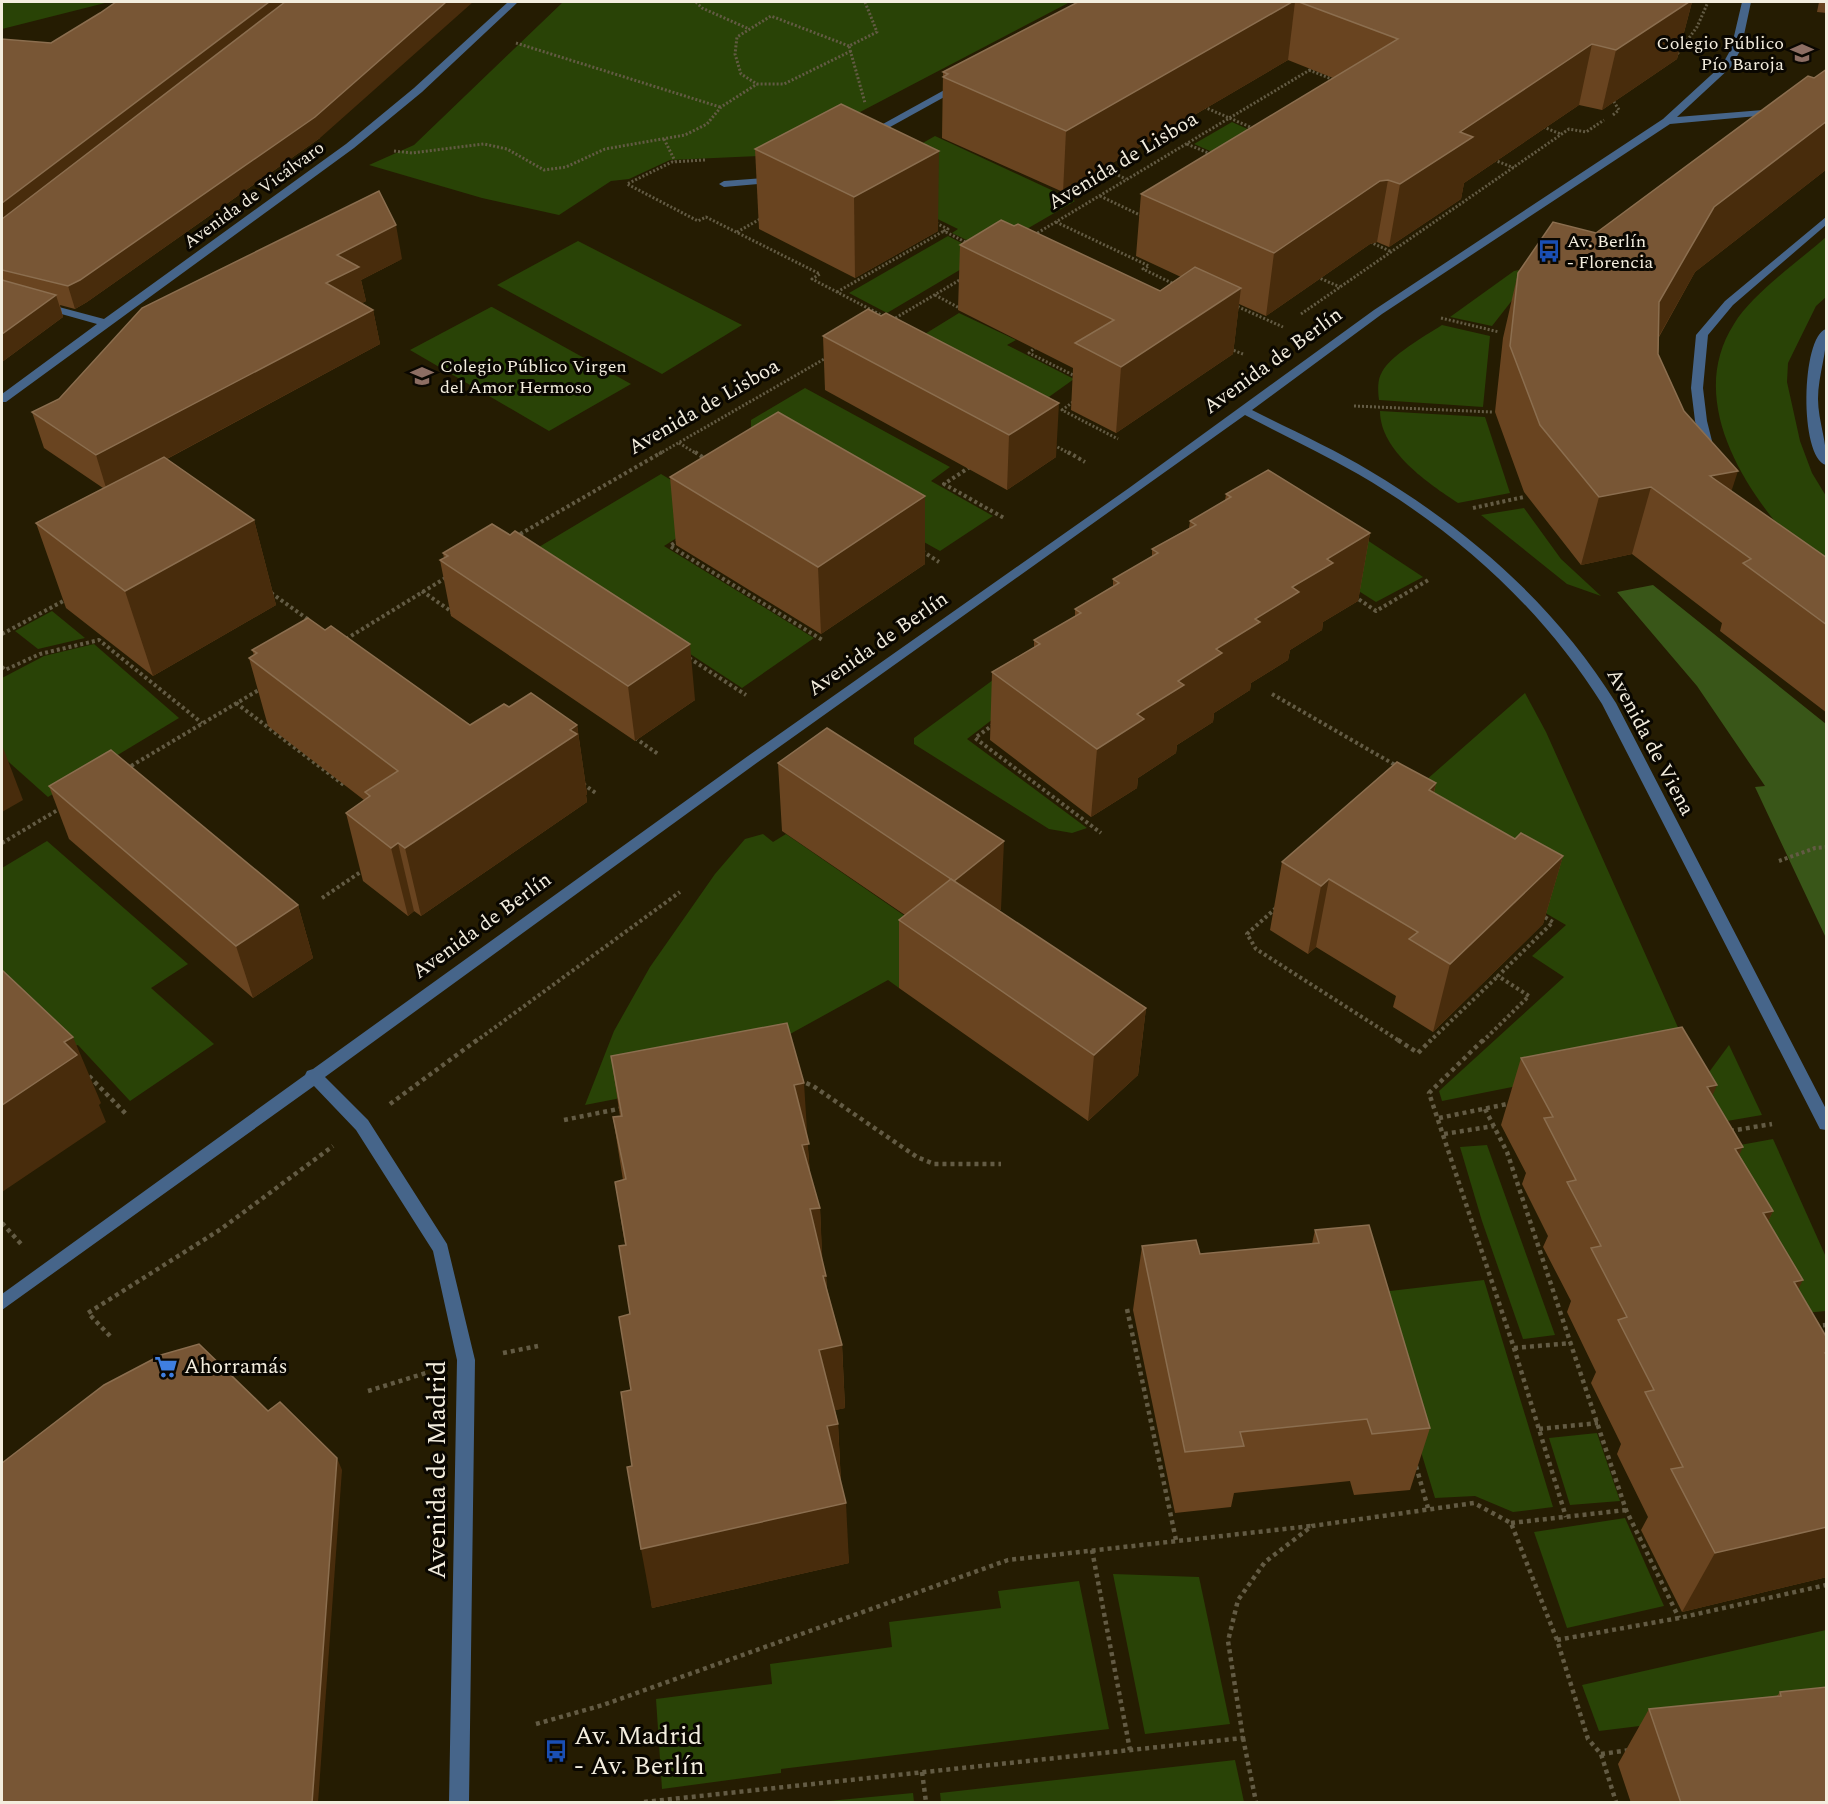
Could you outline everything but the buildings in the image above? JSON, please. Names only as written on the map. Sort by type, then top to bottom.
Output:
[{"type":"street","name":"Avenida de Vicálvaro","points":[[2,399],[350,146],[418,90],[513,2]]},
{"type":"street","name":"Avenida de Berlín","points":[[2,1303],[313,1075],[1378,312],[1667,121],[1726,67],[1736,49],[1746,2]]},
{"type":"street","points":[[862,139],[967,82]]},
{"type":"street","points":[[1667,121],[1784,111]]},
{"type":"street","points":[[724,184],[769,182],[789,176]]},
{"type":"street","points":[[1716,465],[1710,455],[1701,421],[1697,388],[1702,335],[1729,303],[1827,220]]},
{"type":"street","points":[[36,304],[105,323]]},
{"type":"street","points":[[1827,332],[1814,365],[1814,425],[1827,461]]},
{"type":"street","name":"Avenida de Viena","points":[[1244,410],[1336,456],[1382,483],[1472,549],[1528,599],[1575,652],[1609,703],[1827,1124]]},
{"type":"street","name":"Avenida de Madrid","points":[[313,1075],[362,1125],[441,1249],[466,1360],[459,1803]]},
{"type":"path","points":[[696,2],[702,8],[750,29]]},
{"type":"path","points":[[849,46],[877,32],[865,2]]},
{"type":"path","points":[[1669,62],[1678,54],[1697,27],[1708,2]]},
{"type":"path","points":[[851,51],[784,84],[757,84],[741,74],[735,54],[737,37],[771,16],[849,46],[851,51],[867,112]]},
{"type":"path","points":[[512,42],[721,107]]},
{"type":"path","points":[[1667,50],[1678,54]]},
{"type":"path","name":"Avenida de Lisboa","points":[[1026,240],[1320,63]]},
{"type":"path","points":[[1309,70],[1342,84]]},
{"type":"path","points":[[388,149],[412,153],[484,144],[507,149],[544,170],[566,167],[605,149],[685,135],[707,124],[721,107],[757,84]]},
{"type":"path","points":[[1301,314],[1569,129],[1586,132],[1612,115],[1619,110],[1612,100],[1622,94]]},
{"type":"path","points":[[1198,105],[1259,131]]},
{"type":"path","points":[[1540,126],[1562,134]]},
{"type":"path","points":[[664,139],[675,161]]},
{"type":"path","points":[[1186,144],[1217,156]]},
{"type":"path","points":[[1492,159],[1514,168]]},
{"type":"path","points":[[707,160],[675,161],[627,184],[698,221],[706,217],[820,274],[812,279],[891,320]]},
{"type":"path","points":[[1095,164],[1127,179]]},
{"type":"path","points":[[1462,193],[1471,197]]},
{"type":"path","points":[[1099,196],[1150,219]]},
{"type":"path","points":[[837,292],[948,229],[928,219]]},
{"type":"path","points":[[1056,222],[1149,266],[1143,269],[1184,288]]},
{"type":"path","points":[[944,231],[975,247]]},
{"type":"path","points":[[1359,238],[1392,252]]},
{"type":"path","points":[[1310,274],[1341,287]]},
{"type":"path","points":[[883,325],[968,275]]},
{"type":"path","points":[[934,295],[965,311]]},
{"type":"path","points":[[1232,303],[1283,327]]},
{"type":"path","points":[[1441,318],[1499,333]]},
{"type":"path","points":[[1027,342],[1038,348],[1029,353],[1087,382]]},
{"type":"path","points":[[1224,346],[1243,354]]},
{"type":"path","name":"Avenida de Lisboa","points":[[506,542],[827,357]]},
{"type":"path","points":[[1079,398],[1062,410],[1118,439]]},
{"type":"path","points":[[1354,406],[1492,412]]},
{"type":"path","points":[[1046,441],[1085,462]]},
{"type":"path","points":[[679,442],[716,465]]},
{"type":"path","points":[[972,466],[944,484],[1004,518]]},
{"type":"path","points":[[1469,508],[1524,497]]},
{"type":"path","points":[[688,534],[670,546],[824,641]]},
{"type":"path","points":[[919,550],[939,562]]},
{"type":"path","points":[[341,642],[449,576]]},
{"type":"path","points":[[1347,591],[1376,611],[1430,579]]},
{"type":"path","points":[[264,588],[312,622]]},
{"type":"path","points":[[422,591],[460,618]]},
{"type":"path","points":[[2,634],[73,595]]},
{"type":"path","points":[[2,667],[5,670],[40,654],[99,640],[202,723]]},
{"type":"path","points":[[682,654],[746,695]]},
{"type":"path","points":[[121,772],[266,686]]},
{"type":"path","points":[[1272,694],[1399,768]]},
{"type":"path","points":[[236,703],[348,788]]},
{"type":"path","points":[[1003,717],[975,738],[1101,833]]},
{"type":"path","points":[[632,735],[658,754]]},
{"type":"path","points":[[578,781],[597,794]]},
{"type":"path","points":[[2,843],[61,808]]},
{"type":"path","points":[[1779,861],[1792,860],[1819,846],[1827,847]]},
{"type":"path","points":[[322,898],[368,868]]},
{"type":"path","points":[[1279,906],[1247,934],[1256,949],[1418,1053],[1553,922],[1534,911]]},
{"type":"path","points":[[1498,976],[1529,996],[1429,1093],[1514,1348],[1566,1517]]},
{"type":"path","points":[[81,1069],[126,1114]]},
{"type":"path","points":[[796,1078],[813,1086],[917,1157],[934,1164],[1001,1164]]},
{"type":"path","points":[[1439,1118],[1519,1102]]},
{"type":"path","points":[[564,1120],[631,1106]]},
{"type":"path","points":[[1485,1108],[1507,1152],[1626,1510],[1679,1618]]},
{"type":"path","points":[[1719,1133],[1772,1124]]},
{"type":"path","points":[[1444,1134],[1494,1126]]},
{"type":"path","points":[[2,1223],[23,1246]]},
{"type":"path","points":[[1127,1309],[1176,1540]]},
{"type":"path","points":[[1806,1327],[1827,1325]]},
{"type":"path","points":[[1514,1348],[1572,1343]]},
{"type":"path","points":[[1539,1428],[1598,1423]]},
{"type":"path","points":[[1415,1463],[1428,1508]]},
{"type":"path","points":[[536,1724],[603,1705],[1008,1560],[1312,1526],[1474,1503],[1511,1523],[1626,1510]]},
{"type":"path","points":[[1511,1523],[1557,1641],[1588,1739],[1601,1754],[1616,1803]]},
{"type":"path","points":[[1256,1803],[1228,1641],[1238,1600],[1264,1562],[1312,1526]]},
{"type":"path","points":[[1092,1550],[1130,1750]]},
{"type":"path","points":[[1557,1641],[1679,1618],[1827,1585]]},
{"type":"path","points":[[644,1803],[1243,1738]]},
{"type":"path","points":[[1601,1754],[1637,1750]]},
{"type":"path","points":[[922,1772],[926,1803]]},
{"type":"green space","points":[[2,2],[109,2],[2,29]]},
{"type":"green space","points":[[563,2],[1070,2],[778,155],[670,160],[629,179],[611,181],[559,215],[482,198],[369,165],[414,145]]},
{"type":"green space","points":[[1232,122],[1263,136],[1226,158],[1194,144]]},
{"type":"green space","points":[[935,136],[1075,201],[989,251],[952,233],[958,229],[858,180]]},
{"type":"green space","points":[[948,236],[985,255],[887,313],[849,293]]},
{"type":"green space","points":[[1826,237],[1826,297],[1816,306],[1788,363],[1787,382],[1800,441],[1812,473],[1826,496],[1826,576],[1778,525],[1755,494],[1736,461],[1722,427],[1716,392],[1719,357],[1734,324],[1752,301]]},
{"type":"green space","points":[[578,241],[742,325],[662,374],[497,285]]},
{"type":"green space","points":[[1539,266],[1492,326],[1450,317],[1514,271]]},
{"type":"green space","points":[[491,307],[631,384],[549,431],[410,350]]},
{"type":"green space","points":[[959,313],[1016,340],[1007,345],[1074,379],[1032,409],[907,345]]},
{"type":"green space","points":[[1442,325],[1490,336],[1483,407],[1379,400],[1379,378],[1386,366],[1409,346]]},
{"type":"green space","points":[[805,388],[950,467],[931,481],[993,516],[940,551],[870,512],[751,429],[751,420]]},
{"type":"green space","points":[[1380,411],[1485,417],[1510,493],[1458,503],[1421,476],[1397,453],[1382,426]]},
{"type":"green space","points":[[661,474],[721,510],[664,546],[814,638],[742,688],[678,646],[497,572]]},
{"type":"green space","points":[[1524,508],[1561,559],[1601,596],[1567,584],[1481,515]]},
{"type":"green space","points":[[1258,527],[1364,538],[1423,577],[1376,602]]},
{"type":"green space","points":[[1653,585],[1826,724],[1826,938],[1755,787],[1765,786],[1697,686],[1617,592]]},
{"type":"green space","points":[[52,611],[85,638],[38,649],[15,631]]},
{"type":"green space","points":[[94,644],[179,718],[48,797],[2,756],[2,678],[44,656]]},
{"type":"green space","points":[[1012,666],[1023,696],[967,739],[1087,828],[1072,833],[1049,829],[914,744],[914,738]]},
{"type":"green space","points":[[1525,693],[1546,732],[1689,1052],[1442,1101],[1439,1091],[1564,977],[1532,956],[1566,925],[1383,818]]},
{"type":"green space","points":[[763,834],[773,842],[786,834],[950,947],[899,988],[888,980],[703,1082],[585,1105],[614,1031],[650,967],[715,874],[745,839]]},
{"type":"green space","points":[[47,841],[188,964],[151,988],[214,1044],[130,1101],[78,1045],[56,1050],[2,998],[2,868]]},
{"type":"green space","points":[[1729,1045],[1762,1115],[1692,1127],[1704,1079]]},
{"type":"green space","points":[[1773,1139],[1826,1257],[1826,1311],[1772,1316],[1702,1152]]},
{"type":"green space","points":[[1487,1145],[1555,1335],[1523,1339],[1482,1221],[1460,1147]]},
{"type":"green space","points":[[1484,1280],[1553,1507],[1513,1512],[1475,1496],[1435,1498],[1373,1293]]},
{"type":"green space","points":[[1597,1433],[1620,1501],[1570,1505],[1549,1438]]},
{"type":"green space","points":[[1625,1518],[1664,1606],[1567,1628],[1534,1532]]},
{"type":"green space","points":[[1113,1574],[1199,1577],[1230,1724],[1145,1734]]},
{"type":"green space","points":[[1079,1581],[1109,1729],[781,1769],[781,1773],[662,1789],[656,1699],[772,1684],[770,1664],[892,1647],[889,1622],[1001,1608],[998,1591]]},
{"type":"green space","points":[[1826,1630],[1826,1703],[1599,1731],[1582,1685]]},
{"type":"green space","points":[[1235,1760],[1244,1802],[941,1802],[940,1793]]},
{"type":"green space","points":[[913,1793],[914,1802],[818,1802]]},
{"type":"place","name":"Colegio Público Pío Baroja","points":[[1802,53]]},
{"type":"place","name":"Av. Berlín - Florencia","points":[[1549,251]]},
{"type":"place","name":"Colegio Público Virgen del Amor Hermoso","points":[[422,376]]},
{"type":"place","name":"Ahorramás","points":[[166,1367]]},
{"type":"place","name":"Av. Madrid - Av. Berlín","points":[[556,1751]]}]
